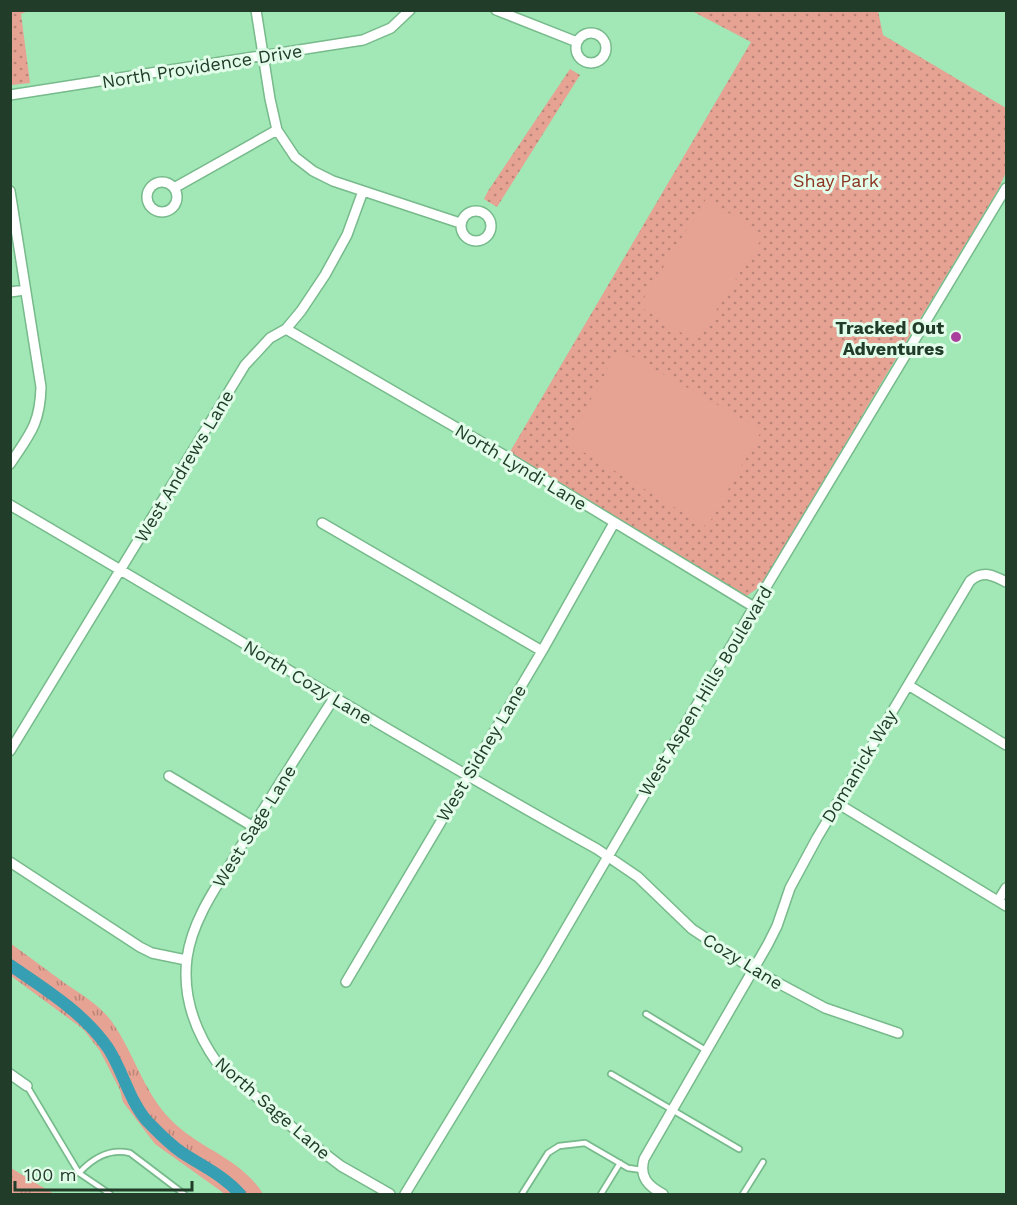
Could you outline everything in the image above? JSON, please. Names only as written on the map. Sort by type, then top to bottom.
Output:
[{"type":"street","points":[[255,10],[277,130],[295,157],[313,171],[333,181],[460,223]]},
{"type":"street","name":"North Providence Drive","points":[[10,95],[363,40],[391,28],[410,10]]},
{"type":"street","points":[[496,10],[577,42]]},
{"type":"street","points":[[174,188],[277,130]]},
{"type":"street","name":"West Aspen Hills Boulevard","points":[[405,1194],[1006,188]]},
{"type":"street","points":[[10,191],[41,387],[36,425],[10,464]]},
{"type":"street","name":"West Andrews Lane","points":[[10,751],[245,365],[270,338],[286,329],[325,275],[347,235],[363,191]]},
{"type":"street","points":[[10,292],[25,290]]},
{"type":"street","name":"North Lyndi Lane","points":[[286,329],[507,457],[754,607]]},
{"type":"street","name":"North Cozy Lane","points":[[10,505],[122,569],[334,698],[607,856]]},
{"type":"street","points":[[322,523],[542,651]]},
{"type":"street","name":"West Sidney Lane","points":[[346,982],[542,651],[614,523]]},
{"type":"street","name":"Domanick Way","points":[[642,1170],[647,1153],[754,970],[777,926],[796,878],[837,803],[968,585],[974,578],[983,574],[994,575],[1006,582]]},
{"type":"street","points":[[908,685],[1006,745]]},
{"type":"street","name":"West Sage Lane","points":[[186,960],[190,940],[214,890],[334,698]]},
{"type":"street","points":[[169,776],[252,826]]},
{"type":"street","points":[[837,803],[1002,904],[1006,888]]},
{"type":"street","name":"Cozy Lane","points":[[607,856],[638,877],[692,929],[754,970],[825,1008],[898,1033]]},
{"type":"street","points":[[10,862],[140,947],[152,953],[186,960]]},
{"type":"street","name":"North Sage Lane","points":[[186,960],[191,1016],[218,1064],[318,1149],[341,1166],[390,1194]]},
{"type":"street","points":[[10,1074],[27,1086]]},
{"type":"street","points":[[642,1170],[649,1185],[663,1194]]},
{"type":"lane","points":[[646,1014],[707,1051]]},
{"type":"lane","points":[[611,1074],[739,1149]]},
{"type":"lane","points":[[27,1086],[79,1173],[110,1194]]},
{"type":"lane","points":[[522,1194],[548,1153],[559,1146],[585,1143],[632,1169],[642,1170]]},
{"type":"lane","points":[[79,1173],[92,1160],[109,1152],[122,1151],[130,1153],[184,1194]]},
{"type":"lane","points":[[743,1194],[763,1162]]},
{"type":"lane","points":[[601,1194],[620,1163]]},
{"type":"green space","points":[[10,11],[28,11],[21,14],[30,83],[11,85]]},
{"type":"green space","name":"Shay Park","points":[[692,11],[878,11],[883,35],[1006,108],[1006,172],[998,190],[762,585],[741,600],[507,457],[751,42]]},
{"type":"green space","points":[[570,69],[580,75],[497,207],[484,199],[488,191]]},
{"type":"green space","points":[[706,199],[764,235],[696,342],[639,306]]},
{"type":"green space","points":[[619,349],[762,430],[707,527],[567,442]]},
{"type":"green space","points":[[10,943],[102,1011],[120,1034],[153,1098],[171,1120],[194,1139],[232,1162],[254,1182],[263,1194],[225,1194],[155,1144],[123,1102],[120,1090],[100,1051],[83,1029],[11,976]]},
{"type":"green space","points":[[11,1168],[54,1194],[11,1194]]},
{"type":"waterway","points":[[10,965],[63,1002],[98,1035],[113,1057],[141,1113],[159,1133],[181,1152],[227,1181],[240,1194]]},
{"type":"place","name":"Tracked Out Adventures","points":[[956,337]]}]
